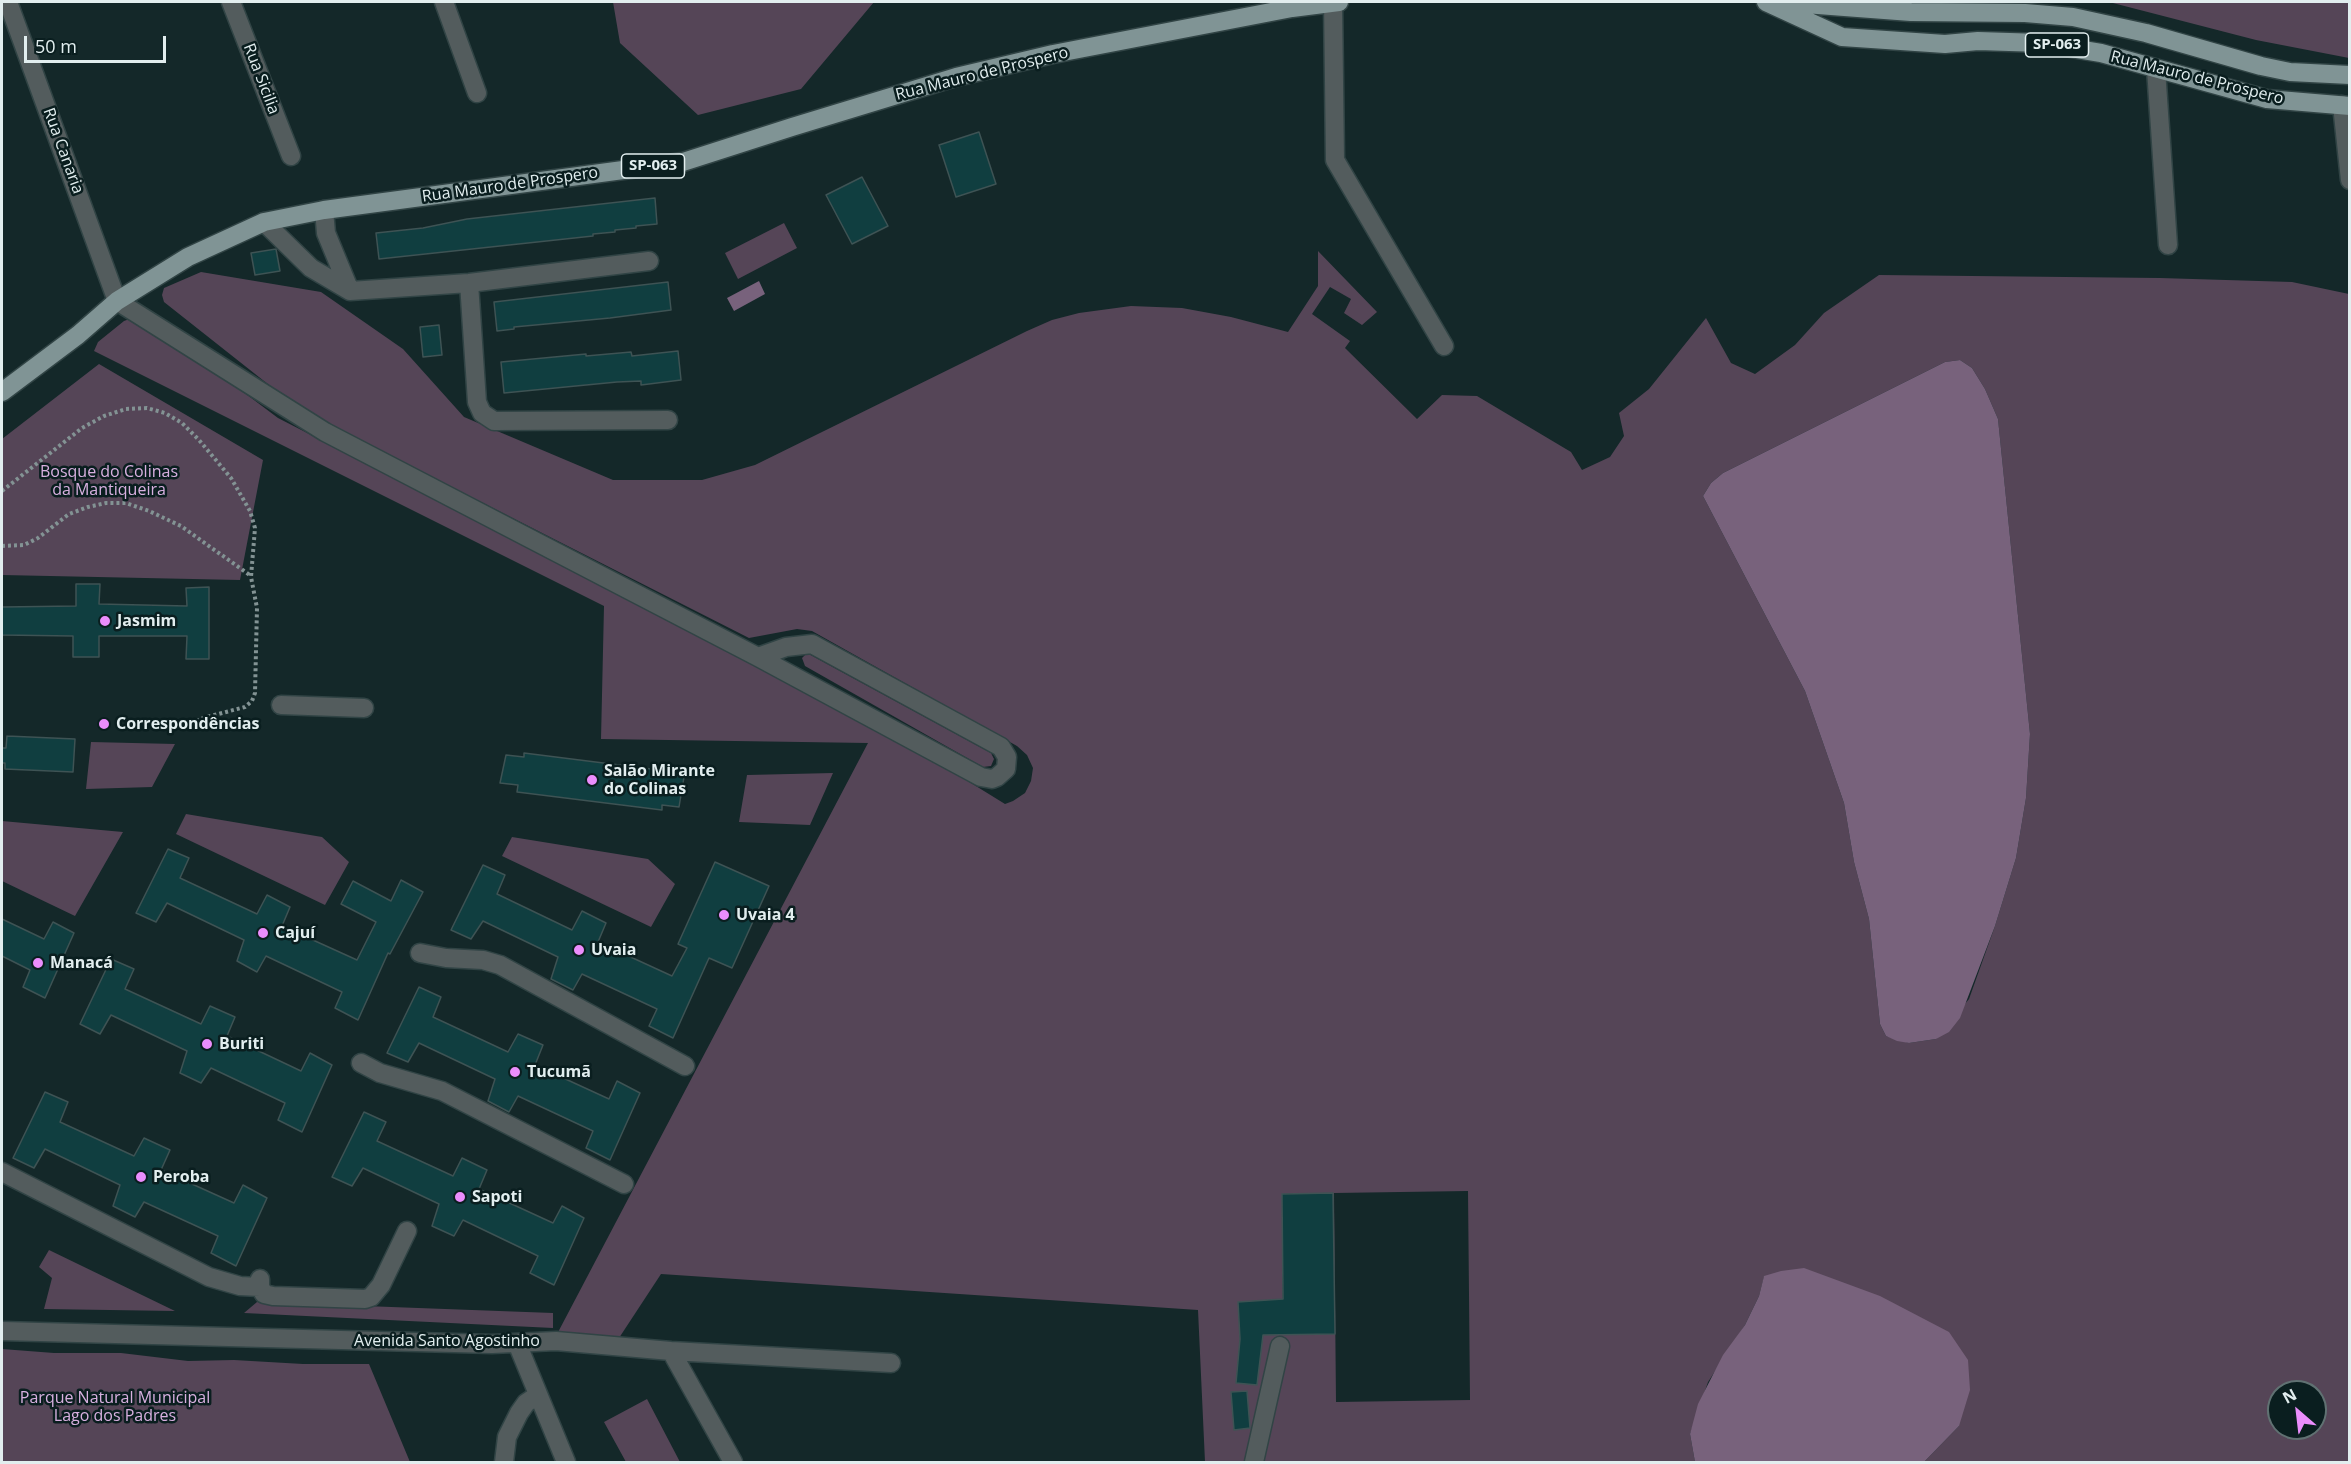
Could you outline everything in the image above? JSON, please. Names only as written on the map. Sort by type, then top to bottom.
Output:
[{"type":"main road","name":"Rua Mauro de Prospero","points":[[2,392],[78,335],[117,302],[188,257],[264,222],[324,210],[683,162],[966,75],[1053,54],[1292,8],[1339,2]]},
{"type":"main road","name":"Rua Mauro de Prospero","points":[[1766,2],[1842,37],[1945,44],[1978,41],[2042,43],[2101,53],[2267,99],[2346,105]]},
{"type":"main road","name":"Rua Mauro de Prospero","points":[[1778,2],[1911,12],[1960,7],[2073,17],[2146,33],[2261,66],[2290,72],[2349,75]]},
{"type":"street","name":"Rua Canaria","points":[[9,2],[117,302]]},
{"type":"street","name":"Rua Sicilia","points":[[231,2],[291,156]]},
{"type":"street","points":[[444,2],[477,93]]},
{"type":"street","points":[[1333,2],[1335,160],[1444,346]]},
{"type":"street","points":[[2156,69],[2168,245]]},
{"type":"street","points":[[2346,105],[2349,180]]},
{"type":"street","points":[[324,210],[326,232],[350,291]]},
{"type":"street","points":[[264,222],[311,268],[350,291],[469,283],[650,261]]},
{"type":"street","points":[[469,283],[477,402],[482,413],[494,421],[668,420]]},
{"type":"street","points":[[117,302],[325,432],[758,657],[981,777],[992,779],[998,777],[1006,769],[1007,757],[1001,747],[812,644],[786,647],[758,657]]},
{"type":"street","points":[[281,705],[363,708]]},
{"type":"street","points":[[420,953],[446,958],[483,960],[500,965],[685,1066]]},
{"type":"street","points":[[361,1063],[380,1074],[442,1091],[624,1184]]},
{"type":"street","points":[[2,1172],[209,1277],[240,1286],[260,1283],[264,1294],[273,1296],[365,1299],[371,1297],[381,1285],[407,1231]]},
{"type":"street","name":"Avenida Santo Agostinho","points":[[2,1331],[517,1343],[556,1341],[670,1351],[891,1363]]},
{"type":"street","points":[[517,1343],[566,1462]]},
{"type":"street","points":[[1254,1462],[1280,1346]]},
{"type":"street","points":[[670,1351],[733,1462]]},
{"type":"street","points":[[504,1462],[507,1437],[519,1413],[526,1403],[538,1395]]},
{"type":"path","points":[[2,491],[82,428],[104,416],[126,409],[147,408],[165,413],[182,423],[231,477],[250,511],[255,528],[251,577],[257,608],[255,693],[252,701],[237,710],[203,717],[188,725]]},
{"type":"path","points":[[2,546],[24,545],[38,538],[69,514],[88,507],[106,503],[126,503],[181,526],[251,577]]},
{"type":"green space","points":[[613,2],[874,2],[801,89],[698,115],[620,43]]},
{"type":"green space","points":[[2109,2],[2349,2],[2349,58],[2256,40]]},
{"type":"green space","points":[[784,223],[797,248],[738,279],[725,253]]},
{"type":"green space","points":[[1318,251],[1377,312],[1362,325],[1344,313],[1351,299],[1330,287],[1312,314],[1350,341],[1345,348],[1417,419],[1442,395],[1477,396],[1571,452],[1582,470],[1610,457],[1624,436],[1619,413],[1649,389],[1706,318],[1731,363],[1755,374],[1795,345],[1824,313],[1879,275],[2292,282],[2349,294],[2349,1462],[1924,1462],[1959,1426],[1764,1277],[1759,1296],[1745,1325],[1708,1382],[1690,1434],[1695,1462],[1205,1462],[1198,1310],[661,1274],[619,1338],[556,1336],[868,743],[601,739],[604,606],[94,351],[98,342],[124,321],[135,317],[146,319],[278,418],[882,728],[1005,804],[1025,793],[1031,781],[1033,768],[1027,755],[1017,746],[812,631],[797,629],[749,638],[339,430],[288,400],[164,302],[162,295],[164,288],[201,272],[321,292],[403,349],[464,417],[613,480],[702,480],[755,465],[1027,331],[1052,320],[1079,313],[1131,306],[1182,308],[1231,317],[1288,332],[1318,286]],"holes":[[[1960,360],[1972,368],[1985,389],[1998,419],[2030,734],[2026,798],[2016,858],[1969,999],[1936,1039],[1909,1043],[1886,1036],[1880,1024],[1869,919],[1854,862],[1844,803],[1805,691],[1703,496],[1711,483],[1723,473],[1945,362]],[[1468,1191],[1470,1400],[1336,1402],[1334,1193]],[[1333,1193],[1335,1333],[1283,1334],[1282,1194]]]},
{"type":"green space","name":"Bosque do Colinas da Mantiqueira","points":[[99,364],[263,460],[240,580],[2,575],[2,439]]},
{"type":"green space","points":[[807,653],[991,753],[994,759],[991,766],[983,767],[805,666],[802,658]]},
{"type":"green space","points":[[91,742],[175,744],[152,787],[86,789]]},
{"type":"green space","points":[[833,773],[810,825],[739,822],[747,775]]},
{"type":"green space","points":[[186,814],[322,837],[349,862],[325,905],[176,834]]},
{"type":"green space","points":[[2,821],[123,832],[75,916],[2,881]]},
{"type":"green space","points":[[512,837],[648,859],[675,884],[651,927],[502,856]]},
{"type":"green space","points":[[49,1250],[175,1311],[44,1309],[52,1278],[39,1267]]},
{"type":"green space","points":[[257,1302],[553,1313],[553,1328],[244,1313]]},
{"type":"green space","name":"Parque Natural Municipal Lago dos Padres","points":[[2,1349],[54,1353],[121,1353],[188,1361],[369,1364],[410,1462],[2,1462]]},
{"type":"green space","points":[[647,1399],[680,1462],[626,1462],[604,1422]]},
{"type":"shaded area","points":[[759,281],[765,294],[734,311],[727,298]]},
{"type":"shaded area","points":[[1960,360],[1972,368],[1985,389],[1998,419],[2030,734],[2026,798],[2016,858],[1995,926],[1960,1018],[1949,1032],[1936,1039],[1909,1043],[1886,1036],[1880,1024],[1869,919],[1854,862],[1844,803],[1805,691],[1703,496],[1711,483],[1723,473],[1945,362]]},
{"type":"shaded area","points":[[1804,1268],[1880,1296],[1949,1332],[1968,1360],[1970,1390],[1959,1426],[1924,1462],[1695,1462],[1690,1434],[1698,1404],[1723,1355],[1745,1325],[1759,1296],[1764,1276]]},
{"type":"building","points":[[979,132],[996,184],[956,197],[939,145]]},
{"type":"building","points":[[862,177],[888,226],[852,244],[826,195]]},
{"type":"building","points":[[655,198],[657,224],[593,234],[593,236],[379,259],[376,233],[423,228],[467,219]]},
{"type":"building","points":[[276,249],[280,271],[255,275],[251,253]]},
{"type":"building","points":[[668,282],[671,310],[514,327],[514,329],[497,331],[494,302]]},
{"type":"building","points":[[439,325],[442,355],[423,357],[420,327]]},
{"type":"building","points":[[678,351],[681,380],[641,385],[641,381],[617,382],[504,393],[501,362],[586,354],[586,356],[631,352],[632,356]]},
{"type":"building","name":"Jasmim","points":[[76,584],[100,584],[99,604],[187,606],[186,588],[209,587],[209,659],[186,659],[187,636],[99,636],[99,657],[73,657],[73,636],[2,635],[2,607],[76,606]]},
{"type":"building","points":[[7,736],[75,739],[73,772],[5,769],[5,763],[2,763],[2,748],[6,748]]},
{"type":"building","name":"Salão Mirante do Colinas","points":[[524,753],[667,771],[666,775],[684,777],[679,807],[662,805],[662,810],[517,792],[518,785],[500,783],[506,755],[524,757]]},
{"type":"building","name":"Cajuí","points":[[168,849],[189,858],[180,878],[257,914],[267,895],[290,907],[282,926],[357,960],[376,922],[341,904],[353,881],[391,901],[401,880],[423,892],[390,954],[388,953],[358,1020],[335,1008],[342,992],[266,956],[257,972],[237,961],[244,940],[167,903],[156,922],[136,913]]},
{"type":"building","name":"Uvaia","points":[[715,862],[769,886],[732,968],[709,958],[673,1038],[649,1026],[657,1009],[582,974],[573,990],[551,979],[558,957],[483,921],[471,939],[451,930],[483,865],[505,875],[497,894],[572,930],[582,911],[606,923],[598,942],[672,976],[687,948],[678,944]]},
{"type":"building","name":"Manacá","points":[[2,919],[44,939],[53,922],[74,933],[45,998],[23,987],[30,970],[2,956]]},
{"type":"building","name":"Buriti","points":[[111,959],[134,969],[125,989],[201,1024],[210,1006],[235,1017],[227,1036],[301,1071],[310,1053],[332,1065],[302,1132],[278,1120],[285,1103],[211,1068],[201,1083],[180,1073],[187,1051],[111,1015],[100,1034],[80,1024]]},
{"type":"building","name":"Tucumã","points":[[419,987],[441,997],[433,1017],[508,1052],[518,1034],[543,1045],[535,1065],[609,1099],[617,1081],[640,1093],[610,1160],[586,1148],[593,1131],[518,1096],[509,1112],[488,1101],[495,1079],[419,1043],[408,1062],[387,1053]]},
{"type":"building","name":"Peroba","points":[[45,1092],[68,1102],[60,1122],[134,1156],[144,1138],[170,1150],[161,1170],[234,1203],[243,1185],[267,1198],[236,1266],[211,1253],[218,1236],[144,1202],[135,1217],[113,1206],[120,1185],[45,1149],[34,1168],[13,1158]]},
{"type":"building","name":"Sapoti","points":[[364,1112],[386,1122],[377,1141],[453,1176],[462,1158],[487,1170],[479,1189],[553,1223],[562,1206],[584,1218],[554,1285],[530,1273],[538,1256],[463,1220],[454,1236],[432,1226],[439,1204],[363,1168],[352,1186],[332,1177]]},
{"type":"building","points":[[1333,1193],[1335,1334],[1263,1335],[1257,1385],[1236,1383],[1240,1339],[1238,1302],[1283,1299],[1282,1194]]},
{"type":"building","points":[[1247,1391],[1250,1428],[1234,1430],[1231,1392]]},
{"type":"place","name":"Jasmim","points":[[105,621]]},
{"type":"place","name":"Correspondências","points":[[104,724]]},
{"type":"place","name":"Salão Mirante do Colinas","points":[[592,780]]},
{"type":"place","name":"Uvaia 4","points":[[724,915]]},
{"type":"place","name":"Cajuí","points":[[263,933]]},
{"type":"place","name":"Uvaia","points":[[579,950]]},
{"type":"place","name":"Manacá","points":[[38,963]]},
{"type":"place","name":"Buriti","points":[[207,1044]]},
{"type":"place","name":"Tucumã","points":[[515,1072]]},
{"type":"place","name":"Peroba","points":[[141,1177]]},
{"type":"place","name":"Sapoti","points":[[460,1197]]}]
